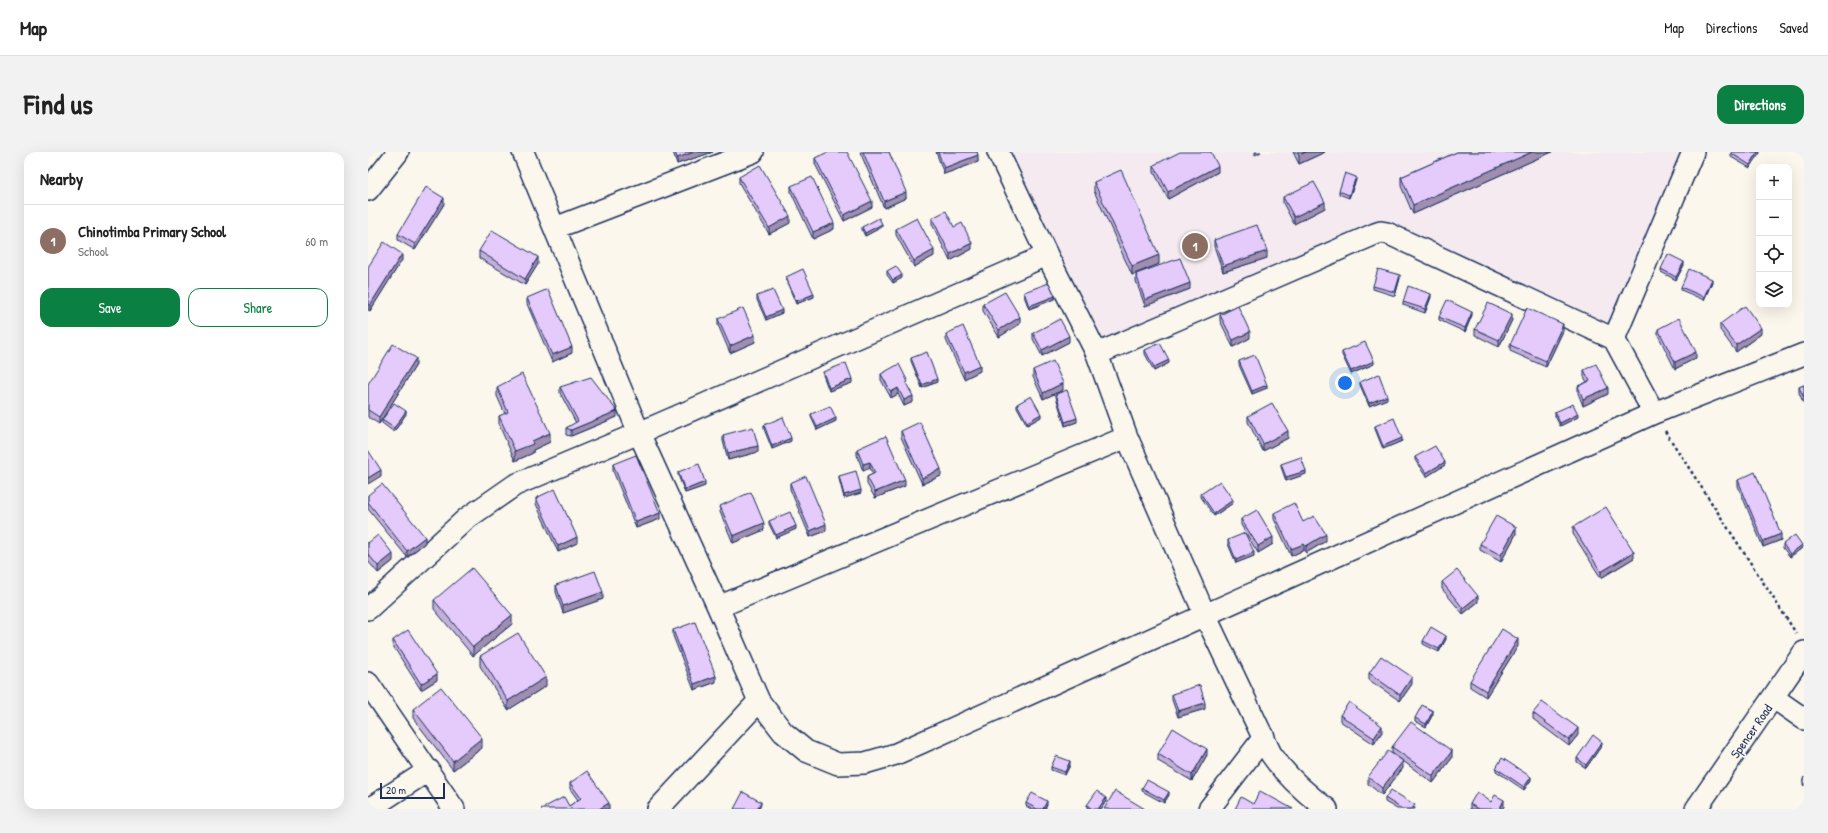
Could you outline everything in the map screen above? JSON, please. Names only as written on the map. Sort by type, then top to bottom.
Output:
[{"type":"street","points":[[368,190],[398,152]]},
{"type":"street","points":[[523,152],[638,433],[718,607],[759,701],[783,732],[806,751],[838,764],[865,763],[896,754],[1654,413],[1804,354]]},
{"type":"street","points":[[555,228],[754,152]]},
{"type":"street","points":[[998,152],[1047,255],[1097,354],[1127,437],[1205,615],[1264,736],[1271,754],[1282,769],[1306,794],[1327,809]]},
{"type":"street","points":[[1614,339],[1693,152]]},
{"type":"street","points":[[1097,354],[1381,232],[1387,233],[1614,339],[1654,413]]},
{"type":"street","points":[[368,609],[466,519],[515,485],[1047,255]]},
{"type":"street","points":[[718,607],[1127,437]]},
{"type":"street","name":"Spencer Road","points":[[1696,809],[1774,698],[1802,645]]},
{"type":"street","points":[[368,683],[454,809]]},
{"type":"street","points":[[1774,698],[1804,719]]},
{"type":"street","points":[[658,809],[759,701]]},
{"type":"street","points":[[1210,809],[1264,736]]},
{"type":"street","points":[[369,809],[428,770]]},
{"type":"path","points":[[1654,413],[1802,645]]},
{"type":"shaded area","points":[[998,152],[1693,152],[1614,339],[1393,237],[1097,354]]},
{"type":"building","points":[[675,152],[694,152],[677,158]]},
{"type":"building","points":[[828,152],[847,152],[872,201],[844,215],[815,158]]},
{"type":"building","points":[[863,152],[889,152],[906,192],[884,201]]},
{"type":"building","points":[[938,152],[977,152],[978,155],[944,168]]},
{"type":"building","points":[[1180,152],[1211,152],[1218,166],[1168,192],[1154,165]]},
{"type":"building","points":[[1298,152],[1306,152],[1299,155]]},
{"type":"building","points":[[1457,152],[1532,152],[1413,205],[1401,177]]},
{"type":"building","points":[[1758,152],[1750,165],[1731,153]]},
{"type":"building","points":[[760,165],[790,216],[769,228],[739,177]]},
{"type":"building","points":[[1121,170],[1159,255],[1132,266],[1094,182]]},
{"type":"building","points":[[1345,173],[1356,177],[1349,195],[1339,191]]},
{"type":"building","points":[[812,177],[834,223],[813,232],[791,186]]},
{"type":"building","points":[[1314,182],[1325,202],[1294,217],[1283,197]]},
{"type":"building","points":[[426,187],[444,198],[415,244],[398,234]]},
{"type":"building","points":[[946,211],[954,227],[962,223],[972,243],[950,254],[932,218]]},
{"type":"building","points":[[879,218],[882,224],[865,233],[862,227]]},
{"type":"building","points":[[917,218],[934,250],[914,261],[896,229]]},
{"type":"building","points":[[1257,225],[1267,251],[1223,266],[1214,240]]},
{"type":"building","points":[[492,230],[538,257],[525,279],[479,251]]},
{"type":"building","points":[[384,242],[402,254],[370,305],[368,304],[368,267]]},
{"type":"building","points":[[1668,254],[1684,262],[1676,277],[1661,269]]},
{"type":"building","points":[[1180,258],[1190,283],[1145,300],[1136,274]]},
{"type":"building","points":[[896,266],[902,275],[893,280],[887,271]]},
{"type":"building","points":[[803,269],[814,294],[796,301],[786,277]]},
{"type":"building","points":[[1378,269],[1400,275],[1395,292],[1373,286]]},
{"type":"building","points":[[1689,269],[1712,279],[1704,297],[1681,287]]},
{"type":"building","points":[[1049,283],[1055,296],[1029,306],[1024,292]]},
{"type":"building","points":[[1408,286],[1431,294],[1425,309],[1403,302]]},
{"type":"building","points":[[548,289],[572,347],[552,355],[527,298]]},
{"type":"building","points":[[773,290],[782,310],[766,317],[757,296]]},
{"type":"building","points":[[1005,292],[1020,317],[999,330],[983,304]]},
{"type":"building","points":[[1447,300],[1472,312],[1465,328],[1439,317]]},
{"type":"building","points":[[1488,303],[1512,314],[1499,340],[1475,329]]},
{"type":"building","points":[[1238,306],[1250,332],[1233,340],[1220,315]]},
{"type":"building","points":[[1745,306],[1761,328],[1736,345],[1720,324]]},
{"type":"building","points":[[743,308],[755,335],[730,346],[718,319]]},
{"type":"building","points":[[1527,308],[1563,324],[1546,361],[1510,345]]},
{"type":"building","points":[[1679,318],[1696,352],[1675,362],[1658,329]]},
{"type":"building","points":[[1060,319],[1069,336],[1042,350],[1033,333]]},
{"type":"building","points":[[963,326],[980,365],[964,372],[946,334]]},
{"type":"building","points":[[1365,342],[1374,361],[1351,371],[1342,352]]},
{"type":"building","points":[[1160,343],[1169,360],[1154,367],[1145,350]]},
{"type":"building","points":[[393,344],[416,358],[379,417],[368,410],[368,384]]},
{"type":"building","points":[[927,352],[937,379],[922,385],[911,358]]},
{"type":"building","points":[[1255,355],[1267,385],[1252,391],[1239,361]]},
{"type":"building","points":[[1053,361],[1063,383],[1043,393],[1033,370]]},
{"type":"building","points":[[846,363],[852,379],[829,388],[823,372]]},
{"type":"building","points":[[899,364],[908,382],[906,383],[913,396],[904,400],[898,388],[891,392],[881,374]]},
{"type":"building","points":[[1596,364],[1608,388],[1583,399],[1578,386],[1590,381],[1584,370]]},
{"type":"building","points":[[522,374],[550,433],[532,441],[533,444],[515,451],[499,416],[508,412],[497,387]]},
{"type":"building","points":[[1379,374],[1387,396],[1369,403],[1360,382]]},
{"type":"building","points":[[591,377],[617,411],[571,430],[566,428],[578,421],[560,387]]},
{"type":"building","points":[[1804,385],[1804,398],[1799,387]]},
{"type":"building","points":[[1067,390],[1077,418],[1065,422],[1056,394]]},
{"type":"building","points":[[1031,396],[1041,414],[1027,422],[1017,404]]},
{"type":"building","points":[[394,403],[406,411],[394,428],[382,420]]},
{"type":"building","points":[[1272,403],[1288,431],[1263,444],[1248,416]]},
{"type":"building","points":[[1573,404],[1578,414],[1560,423],[1555,412]]},
{"type":"building","points":[[830,406],[836,418],[817,427],[811,414]]},
{"type":"building","points":[[783,417],[791,438],[772,446],[764,425]]},
{"type":"building","points":[[1394,418],[1402,438],[1383,446],[1375,426]]},
{"type":"building","points":[[920,422],[941,469],[922,478],[901,431]]},
{"type":"building","points":[[753,427],[758,446],[728,453],[723,435]]},
{"type":"building","points":[[886,436],[905,480],[875,492],[867,477],[875,473],[870,462],[863,464],[857,449]]},
{"type":"building","points":[[1435,446],[1445,462],[1426,473],[1415,457]]},
{"type":"building","points":[[368,450],[381,470],[368,478]]},
{"type":"building","points":[[636,455],[660,513],[636,522],[613,464]]},
{"type":"building","points":[[1301,457],[1306,471],[1286,477],[1281,464]]},
{"type":"building","points":[[699,464],[705,482],[685,490],[678,472]]},
{"type":"building","points":[[856,471],[861,490],[844,495],[839,476]]},
{"type":"building","points":[[1755,472],[1781,534],[1763,541],[1738,480]]},
{"type":"building","points":[[806,476],[826,524],[810,531],[790,483]]},
{"type":"building","points":[[1220,481],[1233,500],[1214,513],[1201,494]]},
{"type":"building","points":[[382,484],[425,537],[407,551],[368,502],[368,495]]},
{"type":"building","points":[[555,489],[577,537],[558,546],[536,498]]},
{"type":"building","points":[[751,492],[764,523],[733,536],[720,506]]},
{"type":"building","points":[[1294,503],[1303,522],[1314,516],[1326,534],[1306,546],[1304,544],[1291,549],[1274,513]]},
{"type":"building","points":[[1606,507],[1634,552],[1601,572],[1573,527]]},
{"type":"building","points":[[1257,510],[1273,537],[1258,546],[1241,519]]},
{"type":"building","points":[[790,512],[796,526],[776,535],[769,521]]},
{"type":"building","points":[[1496,516],[1516,527],[1501,555],[1480,544]]},
{"type":"building","points":[[1245,533],[1254,552],[1236,560],[1228,540]]},
{"type":"building","points":[[378,535],[393,554],[378,566],[368,554],[368,543]]},
{"type":"building","points":[[1795,535],[1802,545],[1790,554],[1783,544]]},
{"type":"building","points":[[472,568],[512,615],[473,647],[434,600]]},
{"type":"building","points":[[1457,570],[1478,596],[1463,608],[1442,582]]},
{"type":"building","points":[[595,571],[603,592],[563,606],[556,585]]},
{"type":"building","points":[[695,622],[716,676],[694,684],[673,630]]},
{"type":"building","points":[[1431,627],[1446,636],[1439,649],[1423,641]]},
{"type":"building","points":[[1502,629],[1518,639],[1486,691],[1470,681]]},
{"type":"building","points":[[408,630],[437,674],[421,684],[393,640]]},
{"type":"building","points":[[518,633],[546,677],[508,701],[480,656]]},
{"type":"building","points":[[1381,656],[1412,677],[1400,695],[1369,673]]},
{"type":"building","points":[[1200,685],[1205,703],[1178,711],[1172,694]]},
{"type":"building","points":[[441,687],[482,738],[453,761],[413,709]]},
{"type":"building","points":[[1349,702],[1382,726],[1374,738],[1340,715]]},
{"type":"building","points":[[1542,702],[1578,728],[1569,740],[1533,713]]},
{"type":"building","points":[[1422,705],[1433,711],[1426,724],[1415,718]]},
{"type":"building","points":[[1411,722],[1452,751],[1433,776],[1392,747]]},
{"type":"building","points":[[1173,728],[1207,749],[1192,775],[1158,754]]},
{"type":"building","points":[[1593,735],[1602,742],[1586,765],[1577,758]]},
{"type":"building","points":[[1388,751],[1403,761],[1382,788],[1368,777]]},
{"type":"building","points":[[1056,756],[1070,761],[1065,772],[1051,767]]},
{"type":"building","points":[[1502,758],[1531,777],[1524,787],[1496,768]]},
{"type":"building","points":[[587,771],[609,803],[599,809],[541,809],[564,797],[569,806],[581,798],[570,783]]},
{"type":"building","points":[[1147,780],[1169,792],[1164,800],[1142,788]]},
{"type":"building","points":[[1391,790],[1415,805],[1412,809],[1402,809],[1385,798]]},
{"type":"building","points":[[1097,791],[1106,798],[1098,809],[1092,809],[1087,805]]},
{"type":"building","points":[[1115,791],[1145,809],[1104,809]]},
{"type":"building","points":[[1260,791],[1293,809],[1235,809],[1241,797],[1253,804]]},
{"type":"building","points":[[743,792],[761,802],[757,809],[734,809]]},
{"type":"building","points":[[1477,792],[1491,802],[1495,795],[1504,800],[1500,808],[1502,809],[1478,809],[1470,804]]},
{"type":"building","points":[[1032,793],[1047,801],[1043,809],[1037,809],[1026,803]]},
{"type":"place","name":"Chinotimba Primary School","points":[[1195,246]]}]
